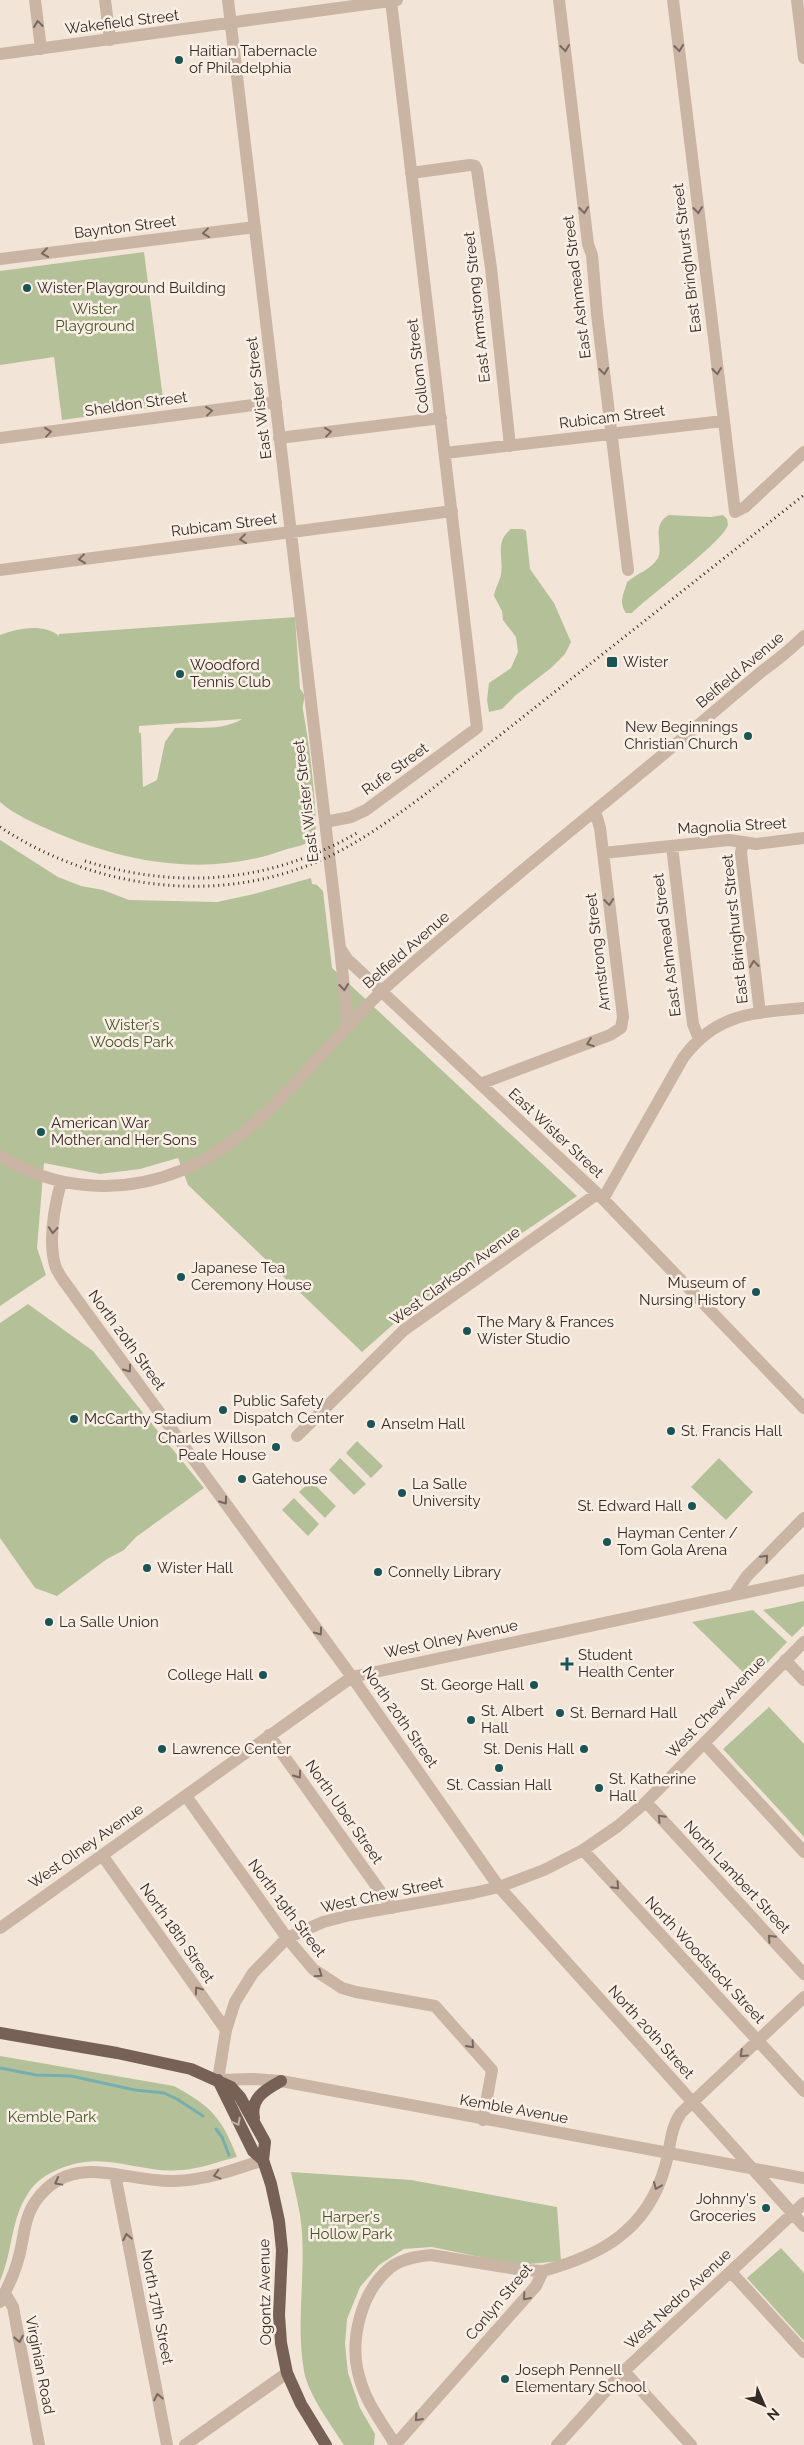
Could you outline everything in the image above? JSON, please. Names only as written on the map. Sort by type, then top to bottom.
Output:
[{"type":"main road","name":"Ogontz Avenue","points":[[0,2033],[191,2069],[231,2087],[240,2097],[265,2142],[263,2160],[272,2184],[282,2250],[279,2314],[281,2343],[287,2372],[301,2404],[326,2445]]},
{"type":"main road","name":"Ogontz Avenue","points":[[218,2080],[253,2151],[263,2160]]},
{"type":"main road","points":[[254,2121],[253,2112],[256,2098],[268,2088],[281,2082]]},
{"type":"street","points":[[35,0],[41,48]]},
{"type":"street","points":[[105,0],[110,40]]},
{"type":"street","name":"East Wister Street","points":[[228,0],[340,948],[347,958],[600,1196],[804,1408]]},
{"type":"street","name":"Wakefield Street","points":[[0,54],[394,0]]},
{"type":"street","name":"Collom Street","points":[[394,0],[411,172],[477,728]]},
{"type":"street","name":"East Ashmead Street","points":[[559,0],[588,244],[592,255],[597,314],[628,570]]},
{"type":"street","name":"East Bringhurst Street","points":[[673,0],[735,512],[745,507],[804,452]]},
{"type":"street","points":[[797,0],[804,58]]},
{"type":"street","name":"East Armstrong Street","points":[[411,172],[475,166],[491,268],[510,446]]},
{"type":"street","name":"Baynton Street","points":[[0,259],[255,226]]},
{"type":"street","name":"Sheldon Street","points":[[0,438],[276,402]]},
{"type":"street","points":[[279,438],[441,418]]},
{"type":"street","name":"Rubicam Street","points":[[445,453],[723,421]]},
{"type":"street","name":"Rubicam Street","points":[[0,570],[452,511]]},
{"type":"street","name":"Belfield Avenue","points":[[0,1156],[22,1168],[60,1182],[103,1186],[134,1184],[167,1176],[196,1164],[225,1145],[258,1119],[382,991],[804,636]]},
{"type":"street","name":"Rufe Street","points":[[325,822],[351,816],[366,810],[477,728]]},
{"type":"street","name":"Armstrong Street","points":[[480,1084],[610,1036],[621,1028],[623,1017],[600,828],[595,811]]},
{"type":"street","name":"Magnolia Street","points":[[603,853],[728,840],[756,844],[804,838]]},
{"type":"street","name":"East Bringhurst Street","points":[[743,842],[742,854],[760,1013]]},
{"type":"street","name":"East Ashmead Street","points":[[672,846],[693,1024],[699,1039]]},
{"type":"street","points":[[340,948],[348,1027]]},
{"type":"street","name":"West Clarkson Avenue","points":[[297,1436],[404,1330],[600,1196],[684,1058],[699,1039],[728,1020],[760,1013],[804,1008]]},
{"type":"street","name":"North 20th Street","points":[[60,1182],[55,1205],[52,1241],[55,1266],[76,1298],[352,1677],[499,1887],[804,2226]]},
{"type":"street","points":[[734,1595],[748,1576],[804,1518]]},
{"type":"street","name":"West Olney Avenue","points":[[0,1928],[352,1677],[804,1580]]},
{"type":"street","name":"West Chew Avenue","points":[[499,1887],[544,1870],[583,1850],[618,1826],[646,1802],[804,1642]]},
{"type":"street","points":[[785,1660],[804,1680]]},
{"type":"street","name":"North Uber Street","points":[[269,1735],[392,1908]]},
{"type":"street","points":[[704,1744],[804,1852]]},
{"type":"street","name":"North 19th Street","points":[[186,1796],[305,1962],[322,1976],[342,1988],[438,2009],[492,2070],[483,2120]]},
{"type":"street","name":"North Lambert Street","points":[[646,1802],[804,1974]]},
{"type":"street","name":"North Woodstock Street","points":[[583,1850],[804,2091]]},
{"type":"street","name":"North 18th Street","points":[[102,1855],[226,2030]]},
{"type":"street","name":"West Chew Street","points":[[218,2080],[226,2030],[236,2002],[253,1973],[287,1938],[324,1922],[499,1887]]},
{"type":"street","name":"Conlyn Street","points":[[395,2445],[530,2292],[543,2271],[583,2259],[616,2240],[643,2212],[653,2196],[668,2154],[672,2129],[681,2113],[804,1997]]},
{"type":"street","name":"Kemble Avenue","points":[[218,2080],[253,2079],[281,2082],[804,2178]]},
{"type":"street","points":[[3,2297],[18,2261],[26,2220],[34,2203],[48,2187],[72,2175],[88,2171],[152,2180],[191,2180],[214,2176],[263,2160]]},
{"type":"street","name":"North 17th Street","points":[[115,2174],[167,2445]]},
{"type":"street","name":"West Nedro Avenue","points":[[557,2445],[624,2371],[804,2204]]},
{"type":"street","points":[[395,2445],[366,2396],[356,2365],[358,2327],[365,2303],[377,2282],[392,2267],[421,2255],[523,2270],[543,2271]]},
{"type":"street","points":[[732,2272],[804,2352]]},
{"type":"street","name":"Virginian Road","points":[[3,2297],[13,2307],[39,2445]]},
{"type":"street","points":[[624,2371],[691,2445]]},
{"type":"street","points":[[185,2445],[287,2372]]},
{"type":"green space","name":"Wister Playground","points":[[144,252],[164,406],[62,420],[54,357],[0,365],[0,271]]},
{"type":"green space","points":[[669,515],[711,517],[723,515],[727,519],[728,525],[723,533],[700,556],[632,613],[626,613],[622,602],[627,582],[652,566],[658,558],[660,524]]},
{"type":"green space","points":[[511,529],[523,529],[526,531],[530,569],[554,603],[571,642],[565,654],[551,668],[516,695],[502,709],[489,712],[487,700],[489,683],[511,668],[518,652],[516,637],[503,620],[502,611],[494,596],[502,568],[501,545],[506,534]]},
{"type":"green space","points":[[295,617],[300,689],[304,695],[303,708],[315,802],[316,824],[314,837],[304,844],[255,859],[196,865],[167,863],[108,851],[80,842],[32,822],[6,807],[0,802],[0,635],[15,630],[31,628],[46,629],[59,636],[59,634]],"holes":[[[242,719],[234,723],[210,728],[175,728],[165,742],[157,780],[143,787],[141,733],[139,733],[139,726]]]},
{"type":"green space","name":"Wister's Woods Park","points":[[0,840],[58,877],[81,886],[103,890],[129,900],[217,902],[311,878],[312,884],[317,885],[323,891],[332,968],[577,1196],[414,1306],[362,1352],[188,1185],[178,1158],[140,1169],[100,1174],[44,1163],[37,1248],[46,1275],[0,1306]]},
{"type":"green space","name":"McCarthy Stadium","points":[[28,1304],[93,1351],[204,1488],[136,1537],[124,1550],[107,1559],[57,1596],[35,1588],[0,1538],[0,1323]]},
{"type":"green space","points":[[357,1441],[383,1466],[371,1478],[346,1453]]},
{"type":"green space","points":[[340,1458],[366,1484],[354,1495],[329,1470]]},
{"type":"green space","points":[[719,1458],[753,1492],[726,1520],[691,1487]]},
{"type":"green space","points":[[311,1481],[336,1506],[325,1518],[299,1492]]},
{"type":"green space","points":[[294,1498],[319,1524],[308,1536],[282,1510]]},
{"type":"green space","points":[[804,1601],[804,1625],[792,1637],[763,1610]]},
{"type":"green space","points":[[753,1610],[787,1642],[751,1680],[692,1622]]},
{"type":"green space","points":[[769,1707],[804,1744],[804,1837],[723,1749]]},
{"type":"green space","name":"Kemble Park","points":[[0,2056],[174,2086],[197,2100],[214,2114],[226,2132],[237,2157],[203,2167],[182,2170],[150,2169],[92,2161],[76,2163],[50,2173],[35,2184],[23,2202],[18,2213],[0,2281]]},
{"type":"green space","name":"Harper's Hollow Park","points":[[291,2172],[411,2180],[557,2207],[561,2261],[518,2265],[432,2247],[404,2249],[379,2265],[360,2287],[347,2319],[345,2344],[348,2373],[360,2408],[375,2434],[374,2445],[344,2445],[321,2409],[306,2380],[301,2336],[302,2233]]},
{"type":"green space","points":[[781,2248],[804,2273],[804,2341],[747,2278]]},
{"type":"waterway","points":[[0,2068],[36,2075],[71,2076],[135,2090],[164,2093],[203,2116]]},
{"type":"waterway","points":[[216,2129],[222,2137],[229,2155]]},
{"type":"railway","points":[[0,827],[38,849],[77,866],[119,878],[161,885],[204,886],[247,882],[289,872],[330,856],[366,836],[423,796],[804,495]]},
{"type":"railway","points":[[85,861],[155,876],[189,878],[224,877],[291,863],[324,850],[357,833]]},
{"type":"place","name":"Haitian Tabernacle of Philadelphia","points":[[179,60]]},
{"type":"place","name":"Wister Playground Building","points":[[27,288]]},
{"type":"place","name":"Wister","points":[[612,662]]},
{"type":"place","name":"Woodford Tennis Club","points":[[180,674]]},
{"type":"place","name":"New Beginnings Christian Church","points":[[748,736]]},
{"type":"place","name":"American War Mother and Her Sons","points":[[41,1132]]},
{"type":"place","name":"Japanese Tea Ceremony House","points":[[181,1277]]},
{"type":"place","name":"Museum of Nursing History","points":[[756,1292]]},
{"type":"place","name":"The Mary & Frances Wister Studio","points":[[467,1331]]},
{"type":"place","name":"Public Safety Dispatch Center","points":[[223,1410]]},
{"type":"place","name":"McCarthy Stadium","points":[[74,1419]]},
{"type":"place","name":"Anselm Hall","points":[[371,1424]]},
{"type":"place","name":"St. Francis Hall","points":[[671,1431]]},
{"type":"place","name":"Charles Willson Peale House","points":[[276,1447]]},
{"type":"place","name":"Gatehouse","points":[[242,1479]]},
{"type":"place","name":"La Salle University","points":[[402,1493]]},
{"type":"place","name":"St. Edward Hall","points":[[692,1506]]},
{"type":"place","name":"Hayman Center / Tom Gola Arena","points":[[607,1542]]},
{"type":"place","name":"Wister Hall","points":[[147,1568]]},
{"type":"place","name":"Connelly Library","points":[[378,1572]]},
{"type":"place","name":"La Salle Union","points":[[49,1622]]},
{"type":"place","name":"Student Health Center","points":[[567,1664]]},
{"type":"place","name":"College Hall","points":[[263,1675]]},
{"type":"place","name":"St. George Hall","points":[[534,1685]]},
{"type":"place","name":"St. Bernard Hall","points":[[560,1713]]},
{"type":"place","name":"St. Albert Hall","points":[[471,1720]]},
{"type":"place","name":"Lawrence Center","points":[[162,1749]]},
{"type":"place","name":"St. Denis Hall","points":[[584,1749]]},
{"type":"place","name":"St. Cassian Hall","points":[[499,1768]]},
{"type":"place","name":"St. Katherine Hall","points":[[599,1788]]},
{"type":"place","name":"Johnny's Groceries","points":[[766,2208]]},
{"type":"place","name":"Joseph Pennell Elementary School","points":[[505,2379]]}]
